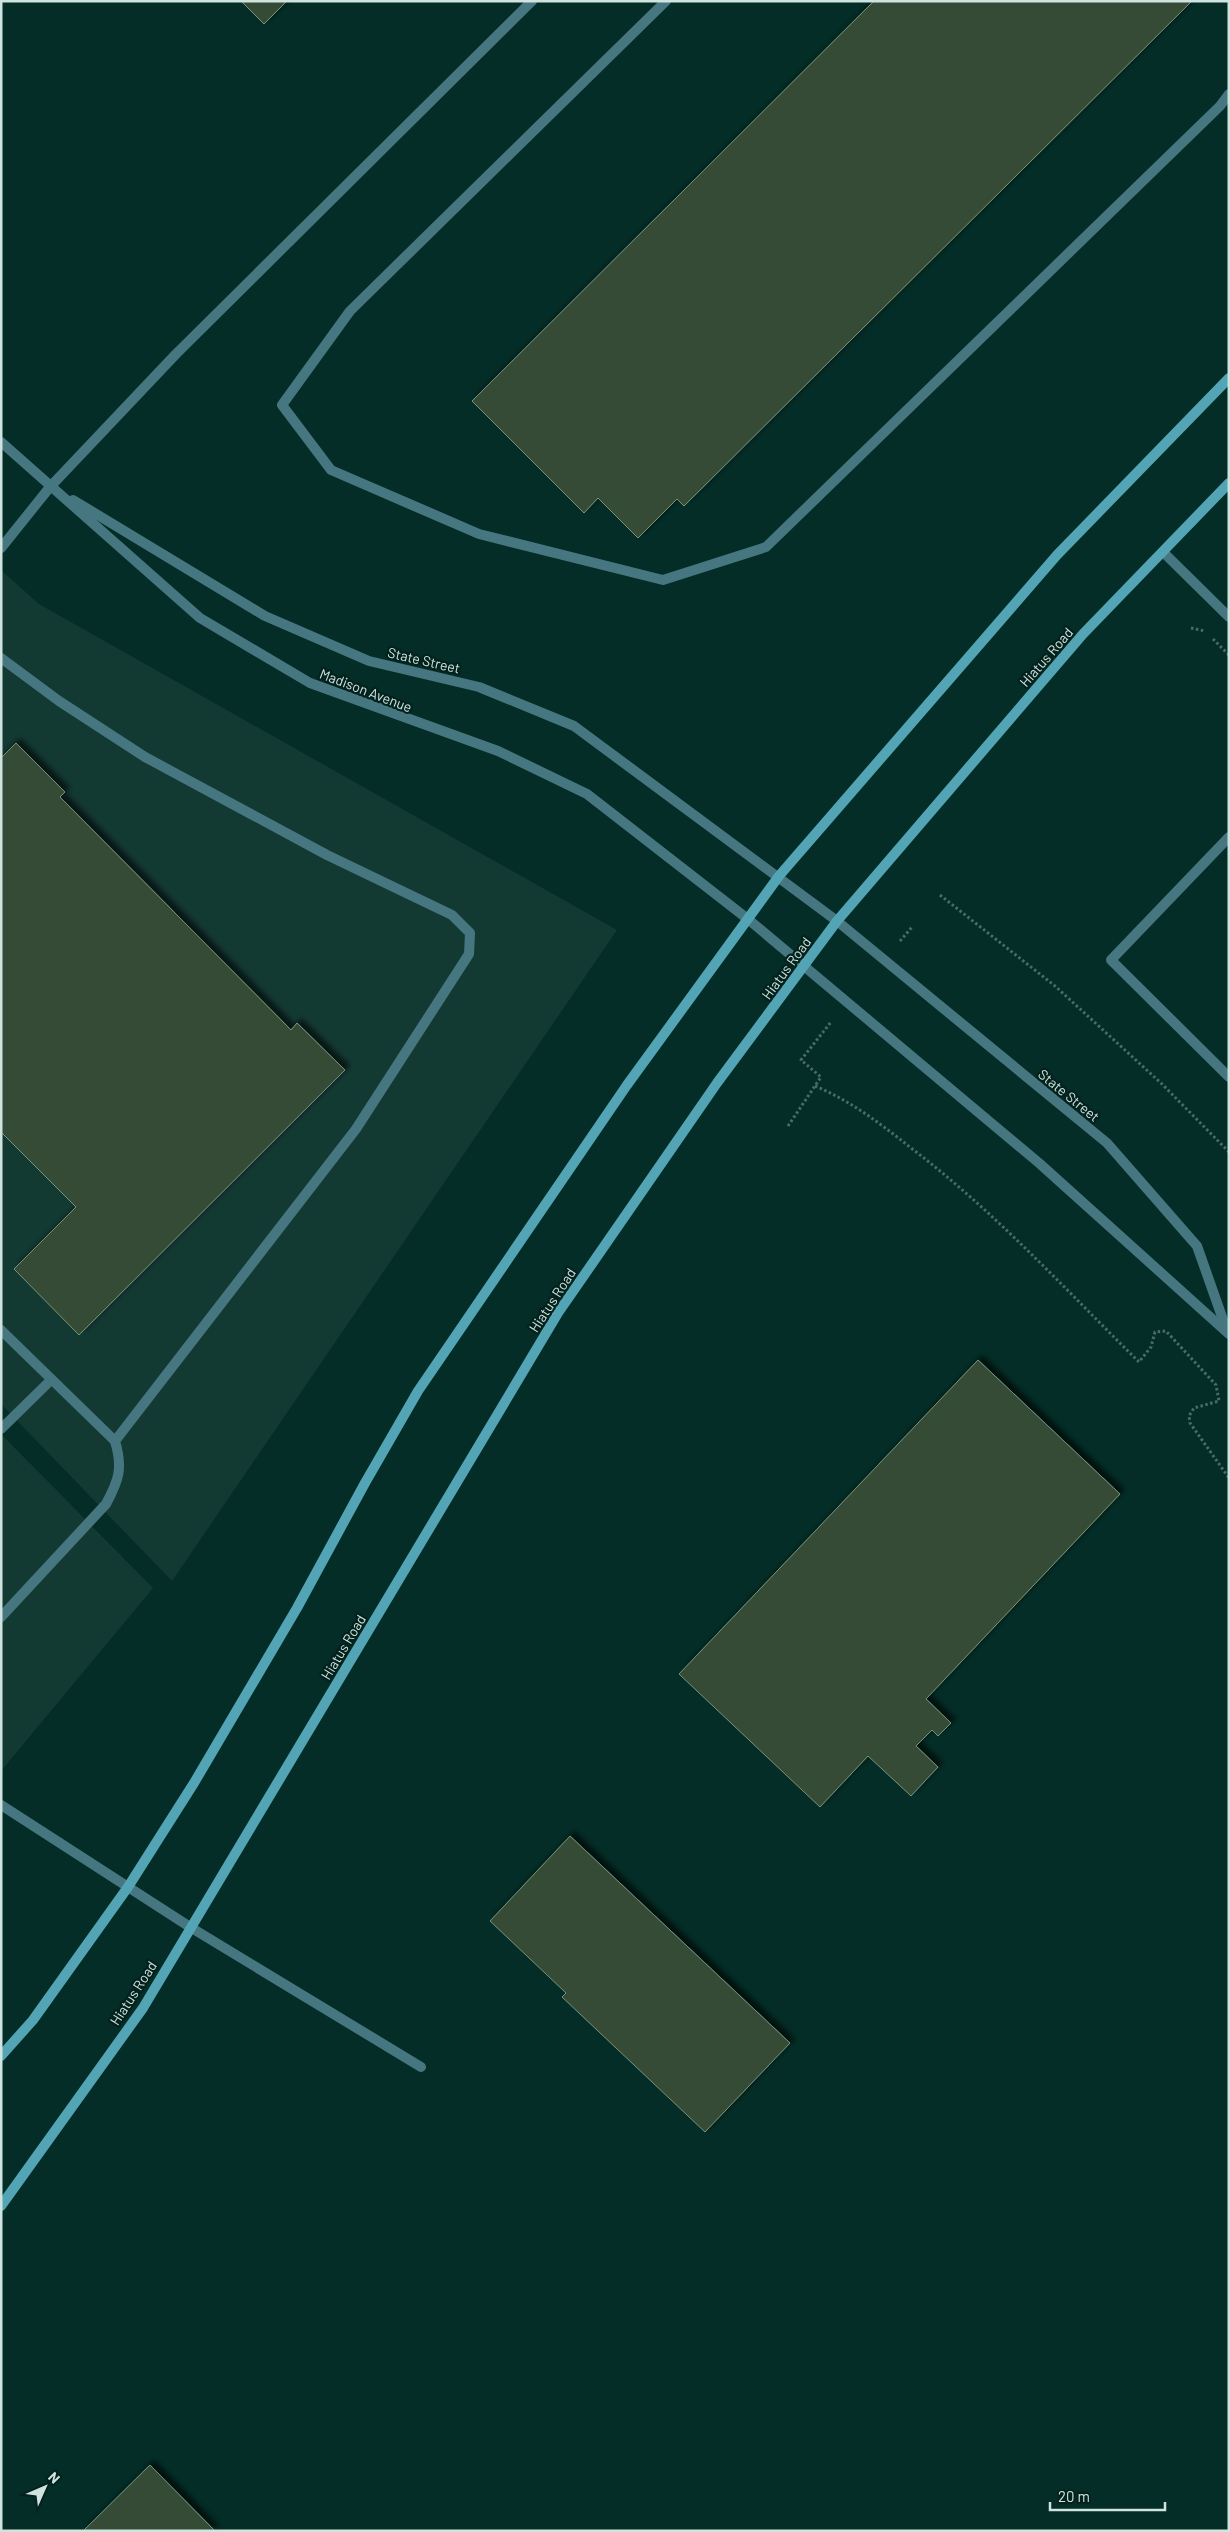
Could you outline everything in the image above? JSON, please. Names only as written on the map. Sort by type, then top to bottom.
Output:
[{"type":"main road","points":[[1,2056],[33,2020],[128,1887],[194,1783],[297,1608],[365,1482],[418,1391],[627,1085],[749,920],[779,876],[1057,555],[1229,378]]},
{"type":"main road","name":"Hiatus Road","points":[[1,2206],[143,2008],[190,1926],[558,1313],[717,1083],[837,921],[1083,634],[1229,484]]},
{"type":"street","points":[[1,548],[50,487],[176,354],[532,1]]},
{"type":"street","points":[[666,1],[350,311],[282,405],[330,470],[479,534],[663,580],[766,548],[1220,106],[1229,94]]},
{"type":"street","name":"Madison Avenue","points":[[1,442],[200,618],[310,683],[412,722],[498,751],[587,794],[749,920],[804,967]]},
{"type":"street","name":"State Street","points":[[50,487],[265,616],[368,661],[479,687],[574,726],[779,876],[837,921],[1108,1143],[1197,1246],[1228,1333]]},
{"type":"street","points":[[1163,552],[1229,617]]},
{"type":"street","points":[[1,658],[59,701],[146,756],[326,855],[452,915],[470,933],[469,954],[356,1130],[114,1441]]},
{"type":"street","points":[[1229,837],[1111,960],[1229,1077]]},
{"type":"street","name":"State Street","points":[[804,967],[1039,1163],[1228,1333]]},
{"type":"street","points":[[1,1330],[114,1441],[120,1460],[117,1484],[106,1504],[1,1616]]},
{"type":"street","points":[[1,1429],[51,1380]]},
{"type":"street","points":[[1,1805],[190,1926],[421,2067]]},
{"type":"path","points":[[1191,628],[1204,630],[1229,655]]},
{"type":"path","points":[[940,895],[1055,986],[1162,1084],[1229,1152]]},
{"type":"path","points":[[788,1126],[821,1077],[801,1060],[847,1003]]},
{"type":"path","points":[[815,1086],[878,1122],[942,1172],[1009,1233],[1139,1362],[1151,1347],[1154,1332],[1166,1331],[1216,1384],[1219,1401],[1194,1408],[1189,1416],[1190,1423],[1229,1478]]},
{"type":"shaded area","points":[[1,570],[39,604],[617,930],[172,1581],[1,1404]]},
{"type":"shaded area","points":[[1,1434],[153,1588],[1,1771]]},
{"type":"building","points":[[241,1],[287,1],[264,24]]},
{"type":"building","points":[[874,1],[1192,1],[684,506],[677,499],[638,538],[598,498],[584,513],[472,401]]},
{"type":"building","points":[[16,743],[65,792],[60,797],[291,1030],[297,1023],[345,1070],[79,1335],[14,1269],[76,1207],[1,1132],[1,758]]},
{"type":"building","points":[[978,1360],[1120,1494],[926,1699],[951,1723],[938,1736],[932,1730],[916,1746],[938,1767],[911,1796],[868,1756],[820,1807],[679,1674]]},
{"type":"building","points":[[570,1836],[790,2043],[705,2132],[562,1997],[566,1993],[490,1921]]},
{"type":"building","points":[[150,2465],[215,2531],[83,2531]]}]
